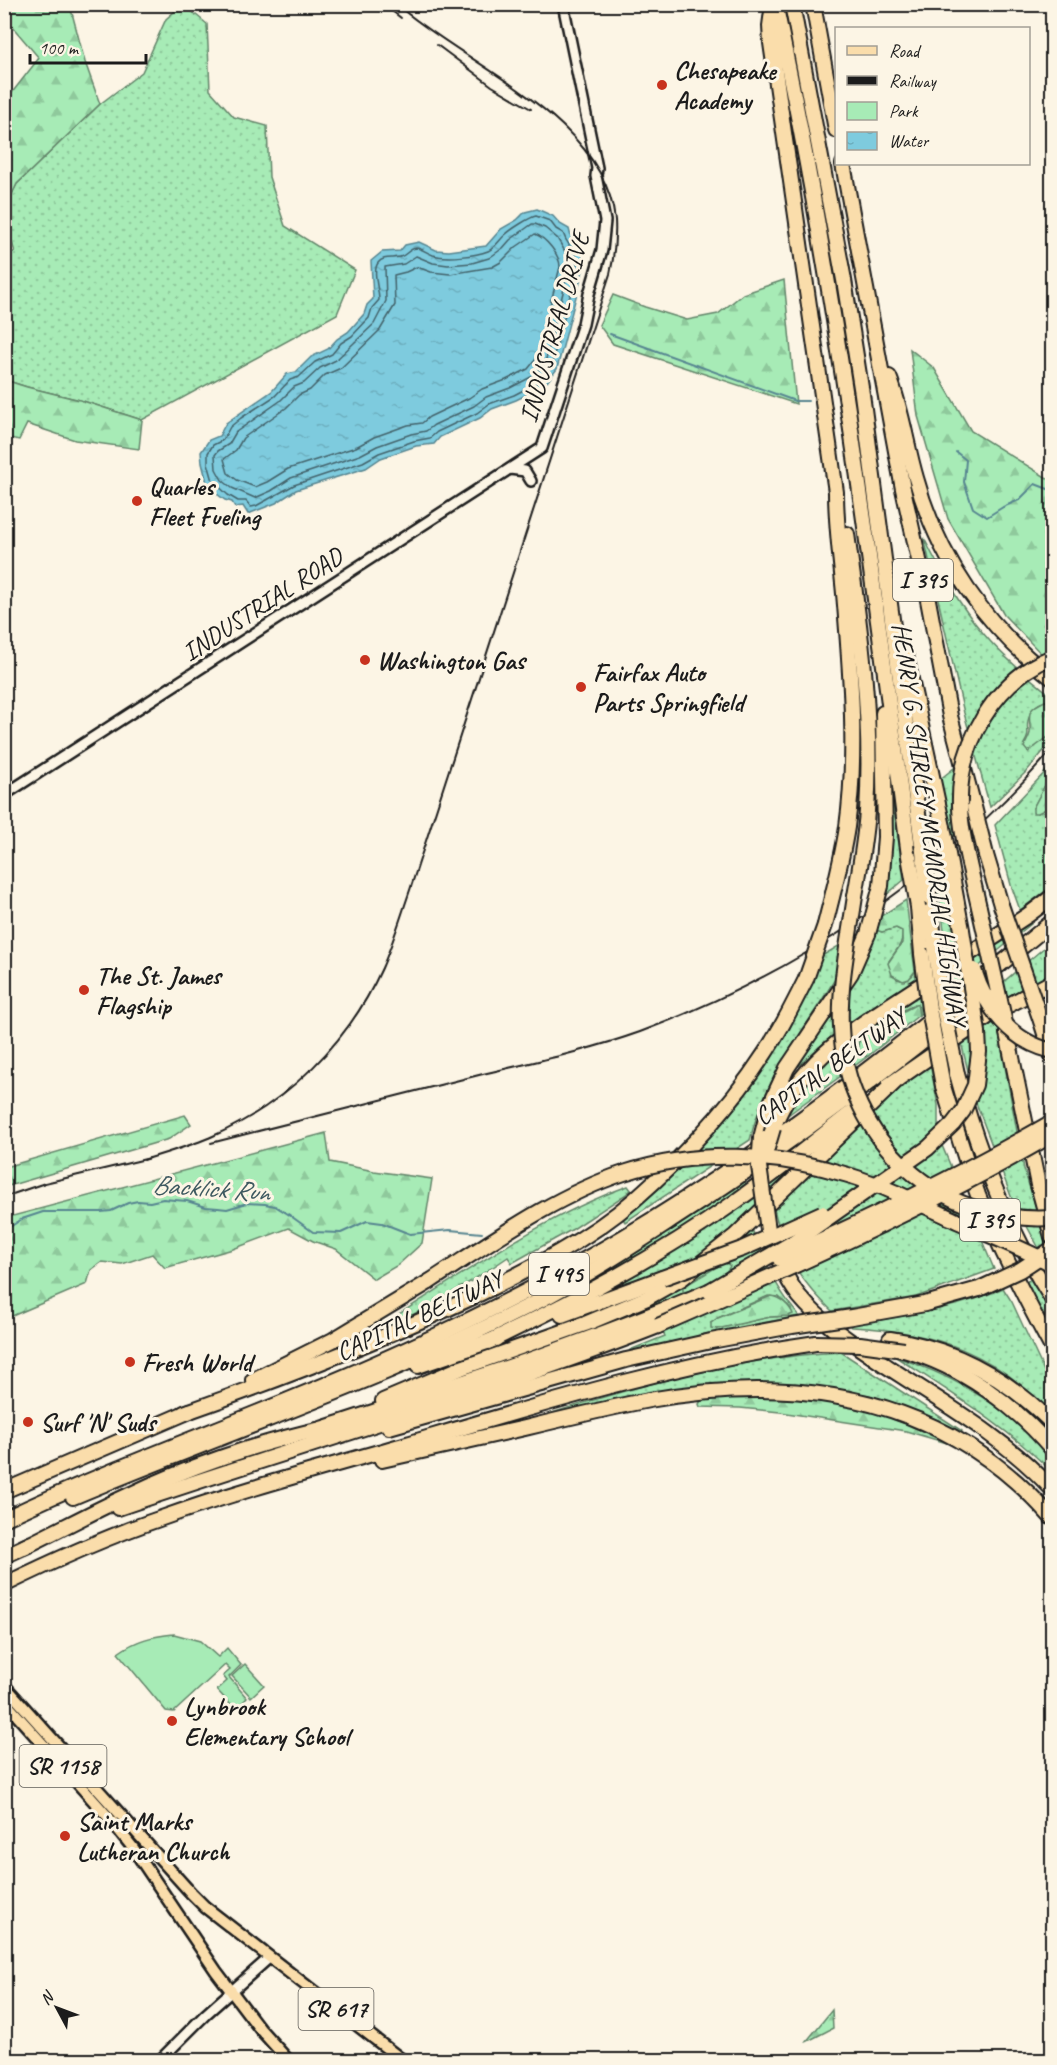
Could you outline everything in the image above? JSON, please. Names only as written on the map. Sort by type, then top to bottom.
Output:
[{"type":"highway","points":[[184,1413],[312,1368],[407,1328],[512,1278],[581,1239],[633,1201],[683,1154],[721,1111],[752,1072],[780,1028],[806,979],[825,925],[847,828],[852,758],[852,715],[836,492],[771,43],[770,26],[774,4]]},
{"type":"highway","name":"HENRY G. SHIRLEY MEMORIAL HIGHWAY","points":[[774,4],[836,331],[853,435],[909,856],[918,907],[929,1009],[943,1086],[979,1196],[1022,1291],[1053,1348]]},
{"type":"highway","points":[[792,4],[846,291],[862,393],[944,1011],[969,1120],[1000,1200],[1040,1279],[1053,1299]]},
{"type":"highway","points":[[813,4],[835,120]]},
{"type":"highway","name":"HENRY G. SHIRLEY MEMORIAL HIGHWAY","points":[[843,165],[903,489],[928,600],[950,716],[986,855],[1053,1056]]},
{"type":"highway","points":[[878,352],[896,395],[916,480],[940,550],[952,574],[980,619],[1020,662],[1053,688]]},
{"type":"highway","points":[[836,492],[843,511],[860,620],[867,709],[867,810],[842,1000],[841,1029],[849,1078],[871,1129],[891,1154],[935,1190],[957,1202],[991,1213],[1053,1218]]},
{"type":"highway","points":[[930,519],[955,571],[984,614],[1013,646],[1053,678]]},
{"type":"highway","points":[[4,1556],[104,1513],[299,1441],[599,1348],[657,1320],[792,1243],[928,1148],[940,1137],[963,1111],[975,1085],[979,1052],[978,1032],[943,827],[886,564]]},
{"type":"highway","points":[[1053,657],[1025,672],[1006,689],[991,706],[975,731],[966,753],[960,804],[962,830],[969,864],[1038,1185],[1053,1237]]},
{"type":"highway","points":[[886,682],[882,704],[885,837],[881,886],[868,934],[851,973],[787,1068],[769,1107],[761,1138],[759,1166],[768,1230],[777,1257],[798,1295],[815,1313],[851,1341],[957,1410],[1001,1442],[1053,1489]]},
{"type":"highway","points":[[763,1199],[764,1160],[773,1128],[791,1091],[830,1046],[1053,897]]},
{"type":"highway","name":"CAPITAL BELTWAY","points":[[4,1519],[100,1475],[391,1357],[564,1271],[641,1226],[701,1187],[850,1085],[1053,922]]},
{"type":"highway","points":[[962,930],[982,992],[997,1017],[1022,1039],[1038,1048],[1053,1051]]},
{"type":"highway","points":[[4,1527],[92,1489],[325,1398],[531,1304],[626,1250],[722,1188],[795,1137],[932,1034],[1053,934]]},
{"type":"highway","points":[[299,1441],[461,1368],[585,1324],[647,1298],[681,1279],[712,1257],[743,1229],[896,1081],[990,1015],[1053,982]]},
{"type":"highway","points":[[1041,1018],[1053,1046]]},
{"type":"highway","points":[[488,1342],[565,1305],[700,1226],[736,1202],[883,1088],[896,1081]]},
{"type":"highway","points":[[710,1291],[862,1222],[951,1178],[1053,1122]]},
{"type":"highway","points":[[657,1320],[834,1248],[1053,1135]]},
{"type":"highway","points":[[4,1491],[184,1413],[304,1356],[547,1209],[623,1173],[659,1163],[733,1156],[783,1160],[849,1176],[901,1195],[1053,1264]]},
{"type":"highway","points":[[325,1398],[488,1342],[781,1233],[872,1186]]},
{"type":"highway","points":[[299,1441],[412,1422],[554,1379],[711,1341],[925,1304],[979,1289],[1020,1270],[1053,1249]]},
{"type":"highway","points":[[4,1585],[130,1530],[260,1487],[622,1382],[728,1357],[816,1343],[850,1338],[890,1339],[937,1350],[977,1366],[1011,1387],[1053,1423]]},
{"type":"highway","points":[[816,1343],[860,1344],[904,1350],[936,1361],[980,1386],[1023,1419],[1053,1449]]},
{"type":"highway","points":[[260,1487],[651,1400],[705,1393],[770,1391],[817,1394],[858,1401],[924,1421],[964,1442],[997,1464],[1024,1487],[1053,1518]]},
{"type":"main road","name":"SR 617","points":[[4,1685],[191,1893],[211,1912],[402,2061]]},
{"type":"main road","name":"SR 1158","points":[[4,1701],[120,1831],[232,1991],[260,2029],[288,2061]]},
{"type":"street","name":"INDUSTRIAL DRIVE","points":[[542,448],[583,324],[589,294],[599,265],[605,220],[596,176],[597,168],[563,4]]},
{"type":"street","name":"INDUSTRIAL ROAD","points":[[4,795],[542,448]]},
{"type":"street","points":[[510,469],[525,471],[531,481]]},
{"type":"street","points":[[160,2061],[269,1958]]},
{"type":"green space","points":[[5,4],[68,5],[100,104],[17,184],[5,209],[5,100],[39,58],[5,18]]},
{"type":"green space","points":[[182,5],[207,24],[210,90],[234,117],[267,126],[269,177],[285,226],[355,270],[337,314],[142,420],[80,400],[5,380],[4,252],[15,252],[5,221],[4,209],[17,184],[100,104],[142,72],[166,19]]},
{"type":"green space","points":[[784,280],[796,404],[613,344],[599,325],[613,295],[687,320],[718,314],[743,294]]},
{"type":"green space","points":[[910,349],[934,368],[971,431],[1052,481],[1052,665],[1004,615],[948,519],[918,416]]},
{"type":"green space","points":[[5,380],[80,400],[142,420],[139,449],[75,440],[27,424],[19,440],[5,437]]},
{"type":"green space","points":[[924,538],[951,588],[974,622],[1007,658],[1052,696],[1052,702],[1043,702],[1031,713],[1024,744],[1047,738],[1052,734],[1052,741],[1026,772],[990,807],[964,713]]},
{"type":"green space","points":[[1045,701],[1052,702],[1052,734],[1028,752],[1024,747],[1030,733],[1031,711]]},
{"type":"green space","points":[[1052,765],[1052,772],[1033,808],[1038,813],[1052,806],[1052,886],[1020,910],[995,825]]},
{"type":"green space","points":[[954,768],[969,824],[952,838],[939,780]]},
{"type":"green space","points":[[1052,772],[1052,806],[1033,813],[1033,808]]},
{"type":"green space","points":[[892,795],[904,880],[886,895]]},
{"type":"green space","points":[[945,880],[959,952],[948,959],[938,886]]},
{"type":"green space","points":[[906,900],[915,971],[909,979],[903,981],[892,975],[888,963],[902,943],[902,931],[896,928],[882,932],[876,930],[881,916]]},
{"type":"green space","points":[[1029,922],[1031,924],[919,1015],[919,1007],[915,1004],[866,1031],[859,1040],[857,1048],[863,1056],[868,1056],[788,1115],[808,1081],[839,1049],[870,1026],[958,971]]},
{"type":"green space","points":[[896,928],[902,931],[902,940],[889,961],[897,979],[905,981],[915,971],[917,979],[870,1008],[812,1053],[799,1066],[797,1064],[876,930],[882,932]]},
{"type":"green space","points":[[857,935],[845,962],[784,1059],[759,1111],[750,1140],[625,1222],[622,1217],[657,1189],[719,1126],[762,1069],[820,957]]},
{"type":"green space","points":[[1052,941],[1052,975],[1012,994],[921,1051]]},
{"type":"green space","points":[[917,1004],[919,1015],[868,1056],[859,1053],[858,1044],[863,1033]]},
{"type":"green space","points":[[996,1018],[1024,1169],[1052,1260],[1052,1272],[1012,1199],[975,1100],[961,1042]]},
{"type":"green space","points":[[930,1064],[938,1105],[938,1136],[994,1269],[916,1297],[832,1311],[794,1265],[783,1240],[774,1209],[875,1109]]},
{"type":"green space","points":[[185,1115],[191,1124],[169,1139],[5,1187],[5,1167]]},
{"type":"green space","points":[[326,1133],[330,1162],[432,1179],[422,1243],[398,1265],[374,1279],[336,1249],[313,1241],[289,1228],[233,1249],[165,1268],[152,1254],[122,1264],[102,1262],[91,1270],[87,1284],[5,1319],[5,1218]]},
{"type":"green space","points":[[805,1156],[809,1160],[740,1225],[695,1263],[663,1270],[623,1284],[621,1280]]},
{"type":"green space","points":[[744,1180],[747,1185],[657,1245],[562,1298],[497,1330],[495,1326]]},
{"type":"green space","points":[[628,1186],[631,1190],[625,1195],[573,1229],[512,1263],[508,1257],[446,1297],[380,1331],[378,1327],[500,1250],[594,1199]]},
{"type":"green space","points":[[752,1229],[771,1275],[799,1316],[714,1332],[631,1353],[630,1350],[665,1336],[652,1308],[635,1314],[634,1311],[666,1295],[700,1273]],"holes":[[[725,1262],[727,1271],[684,1293],[683,1287]],[[768,1296],[779,1297],[791,1309],[788,1316],[770,1317],[717,1329],[711,1323]]]},
{"type":"green space","points":[[725,1262],[730,1266],[722,1276],[703,1286],[683,1292],[683,1287]]},
{"type":"green space","points":[[1032,1278],[1052,1311],[1052,1332],[1024,1283]]},
{"type":"green space","points":[[1003,1288],[1052,1385],[1052,1414],[1009,1375],[962,1349],[910,1334],[849,1325],[947,1307]]},
{"type":"green space","points":[[771,1296],[784,1302],[793,1314],[717,1329],[711,1328],[711,1323],[718,1318]]},
{"type":"green space","points":[[841,1352],[962,1431],[960,1434],[923,1415],[869,1395],[820,1388],[767,1385],[530,1420],[644,1386],[723,1367],[802,1355]]},
{"type":"green space","points":[[896,1357],[934,1371],[970,1389],[1003,1411],[1051,1455],[1052,1472],[997,1425]]},
{"type":"green space","points":[[736,1396],[802,1399],[850,1405],[887,1416],[947,1443],[906,1431],[780,1412],[700,1407],[699,1404],[702,1399]]},
{"type":"green space","points":[[174,1634],[200,1641],[218,1657],[227,1648],[241,1665],[229,1677],[247,1698],[237,1708],[217,1690],[227,1681],[223,1676],[230,1670],[225,1665],[174,1712],[166,1711],[118,1653],[144,1639]]},
{"type":"green space","points":[[245,1664],[264,1685],[251,1697],[232,1676]]},
{"type":"green space","points":[[832,2010],[833,2028],[806,2042]]},
{"type":"water","points":[[537,209],[553,216],[569,229],[571,237],[583,254],[583,270],[557,369],[547,382],[540,388],[492,409],[480,418],[440,437],[434,444],[416,446],[381,458],[366,468],[296,490],[276,503],[248,514],[243,506],[235,507],[232,502],[213,491],[207,483],[201,452],[209,440],[219,436],[226,423],[272,391],[287,374],[296,372],[311,357],[328,349],[348,332],[364,314],[367,305],[373,299],[371,261],[382,252],[400,251],[405,245],[419,242],[436,250],[449,251],[486,246],[501,229],[517,220],[525,212]]},
{"type":"waterway","points":[[610,334],[795,401],[808,401]]},
{"type":"waterway","points":[[956,452],[966,460],[964,482],[973,508],[987,517],[1019,500],[1035,484],[1052,489]]},
{"type":"waterway","name":"Backlick Run","points":[[4,1231],[22,1219],[43,1212],[111,1211],[128,1203],[163,1199],[227,1209],[247,1203],[275,1206],[313,1232],[341,1233],[367,1221],[382,1223],[410,1234],[450,1230],[482,1233]]},
{"type":"railway","points":[[383,4],[401,18]]},
{"type":"railway","points":[[144,1160],[213,1136],[266,1106],[290,1088],[334,1045],[368,995],[386,959],[410,890],[613,261],[615,220],[605,184],[586,151],[559,122],[527,96],[425,27],[396,4]]},
{"type":"railway","points":[[437,45],[492,86],[531,109]]},
{"type":"railway","points":[[211,1143],[580,1051],[640,1032],[699,1008],[811,950],[864,916],[915,879],[1009,796],[1052,750]]},
{"type":"railway","points":[[4,1197],[45,1183],[150,1158]]},
{"type":"place","name":"Chesapeake Academy","points":[[662,85]]},
{"type":"place","name":"Quarles Fleet Fueling","points":[[137,501]]},
{"type":"place","name":"Washington Gas","points":[[365,660]]},
{"type":"place","name":"Fairfax Auto Parts Springfield","points":[[581,687]]},
{"type":"place","name":"The St. James Flagship","points":[[84,990]]},
{"type":"place","name":"Fresh World","points":[[130,1362]]},
{"type":"place","name":"Surf 'N' Suds","points":[[28,1422]]},
{"type":"place","name":"Lynbrook Elementary School","points":[[172,1721]]},
{"type":"place","name":"Saint Marks Lutheran Church","points":[[65,1836]]}]
